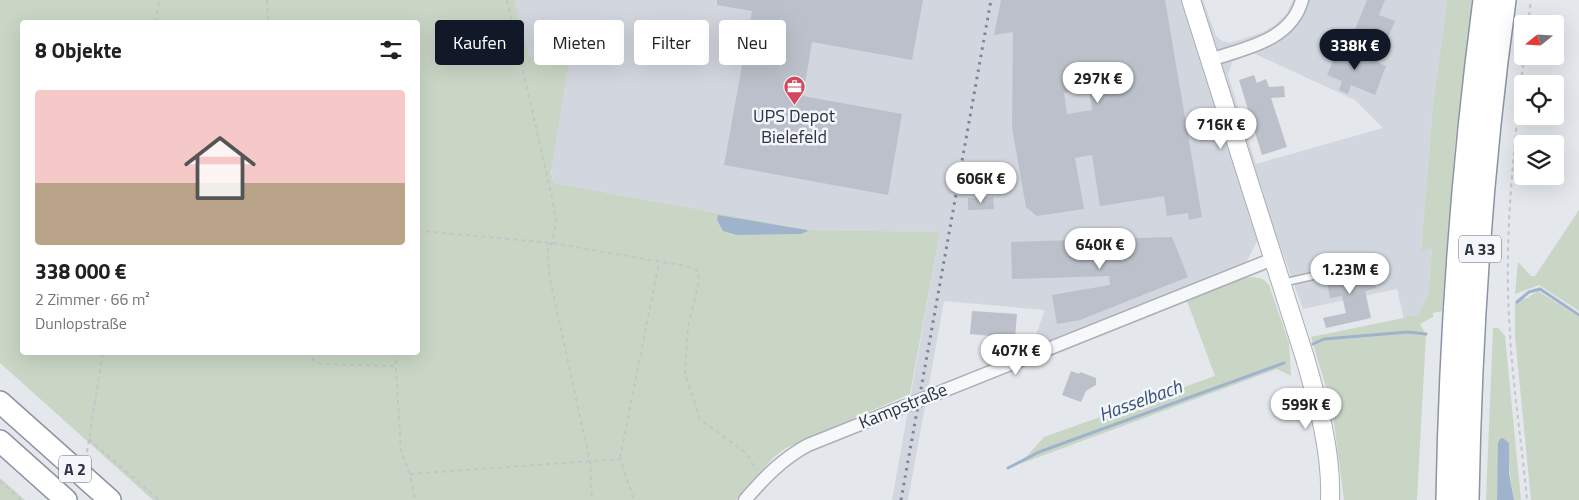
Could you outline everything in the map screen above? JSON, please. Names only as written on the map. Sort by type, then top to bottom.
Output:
[{"type":"highway","name":"A 33","points":[[1447,500],[1450,383],[1458,254],[1484,0]]},
{"type":"highway","name":"A 33","points":[[1468,500],[1473,352],[1482,215],[1505,0]]},
{"type":"highway","name":"A 2","points":[[0,402],[110,500]]},
{"type":"highway","name":"A 2","points":[[0,441],[66,500]]},
{"type":"street","points":[[1191,0],[1315,391],[1327,459],[1330,500]]},
{"type":"street","points":[[1210,60],[1264,42],[1280,34],[1291,24],[1300,9],[1302,0]]},
{"type":"street","name":"Kampstraße","points":[[745,500],[790,455],[808,445],[1273,259]]},
{"type":"lane","points":[[1281,283],[1313,276]]},
{"type":"path","points":[[156,20],[159,0]]},
{"type":"path","points":[[267,0],[268,20]]},
{"type":"path","points":[[507,0],[553,202],[556,224],[552,243],[548,247],[549,275],[590,462],[592,500]]},
{"type":"path","points":[[1529,15],[1531,0]]},
{"type":"path","points":[[1523,65],[1509,210],[1508,267],[1510,333],[1527,500]]},
{"type":"path","points":[[420,232],[552,243],[686,266],[698,271],[699,282],[688,326],[685,373],[700,419],[746,453],[762,481]]},
{"type":"path","points":[[634,500],[620,459],[660,262]]},
{"type":"path","points":[[87,452],[103,355]]},
{"type":"path","points":[[309,355],[314,361],[322,364],[396,366]]},
{"type":"path","points":[[395,355],[402,451],[410,474],[415,500]]},
{"type":"path","points":[[89,439],[159,500]]},
{"type":"path","points":[[410,474],[620,459]]},
{"type":"path","points":[[0,481],[21,500]]},
{"type":"shaded area","points":[[515,0],[1203,0],[1216,36],[1222,41],[1230,43],[1261,33],[1275,25],[1287,13],[1293,0],[1447,0],[1433,105],[1421,249],[1432,247],[1428,295],[1418,315],[1404,319],[1397,289],[1303,309],[1276,235],[1256,243],[1247,261],[1236,267],[1031,348],[1045,310],[944,301],[908,500],[892,500],[940,232],[810,230],[554,183],[524,36],[524,20],[520,20]],"holes":[[[1253,53],[1355,100],[1383,128],[1256,164],[1228,75],[1232,62]]]},
{"type":"green space","points":[[0,0],[515,0],[520,20],[435,20],[435,65],[524,65],[524,36],[529,56],[534,57],[534,65],[568,65],[551,172],[554,183],[810,230],[940,232],[910,394],[786,448],[774,457],[736,500],[153,500],[0,363]]},
{"type":"green space","points":[[1447,0],[1472,0],[1455,144],[1442,311],[1433,313],[1433,317],[1420,324],[1426,334],[1417,500],[1344,500],[1332,407],[1311,337],[1418,315],[1428,295],[1432,248],[1421,250],[1433,105]]},
{"type":"green space","points":[[1579,210],[1579,311],[1539,285],[1515,294],[1518,262],[1531,276],[1535,276]]},
{"type":"green space","points":[[1243,278],[1263,279],[1269,285],[1289,343],[1291,376],[1277,369],[1020,464],[1044,437],[1215,376],[1187,301]]},
{"type":"green space","points":[[1538,291],[1579,317],[1579,500],[1531,500],[1515,336],[1515,302],[1527,298]]},
{"type":"green space","points":[[1493,328],[1498,328],[1505,336],[1521,500],[1514,500],[1508,463],[1497,490],[1497,500],[1486,500]]},
{"type":"green space","points":[[0,478],[25,500],[0,500]]},
{"type":"water","points":[[718,215],[808,231],[801,234],[737,235],[723,231],[717,220]]},
{"type":"water","points":[[1503,438],[1509,443],[1509,473],[1514,500],[1497,500],[1498,443]]},
{"type":"building","name":"UPS Depot Bielefeld","points":[[717,0],[923,0],[912,60],[812,42],[803,96],[902,114],[888,195],[724,165],[742,65],[786,65],[786,20],[750,20],[752,11],[717,5]]},
{"type":"building","points":[[1001,0],[1165,0],[1202,217],[1189,220],[1188,213],[1167,216],[1164,196],[1100,206],[1092,155],[1075,158],[1084,209],[1037,216],[1026,207],[1012,128],[1013,32],[994,35]],"holes":[[[1089,88],[1092,110],[1067,114],[1064,93]]]},
{"type":"building","points":[[1367,0],[1385,0],[1379,15],[1395,21],[1385,45],[1354,32]]},
{"type":"building","points":[[1333,44],[1386,66],[1375,95],[1351,85],[1348,94],[1339,90],[1342,81],[1327,75],[1334,59],[1328,56]]},
{"type":"building","points":[[1254,75],[1257,83],[1266,79],[1269,87],[1284,86],[1285,97],[1271,98],[1287,147],[1262,155],[1239,80]]},
{"type":"building","points":[[993,197],[994,209],[968,210],[968,198]]},
{"type":"building","points":[[1172,237],[1188,277],[1080,320],[1057,324],[1052,295],[1110,285],[1109,276],[1012,279],[1011,242]]},
{"type":"building","points":[[1371,267],[1376,288],[1365,291],[1371,318],[1326,328],[1323,318],[1346,313],[1342,296],[1330,298],[1325,271],[1336,269],[1337,275]]},
{"type":"building","points":[[972,311],[1017,314],[1015,338],[970,334]]},
{"type":"building","points":[[1071,371],[1096,378],[1096,385],[1086,391],[1081,402],[1062,395]]},
{"type":"waterway","points":[[1517,302],[1529,292],[1540,289],[1579,315]]},
{"type":"waterway","points":[[1313,344],[1324,339],[1408,332],[1426,334]]},
{"type":"waterway","name":"Hasselbach","points":[[1008,468],[1039,452],[1284,363]]},
{"type":"railway","points":[[901,500],[991,0]]},
{"type":"place","name":"UPS Depot Bielefeld","points":[[794,105]]}]
